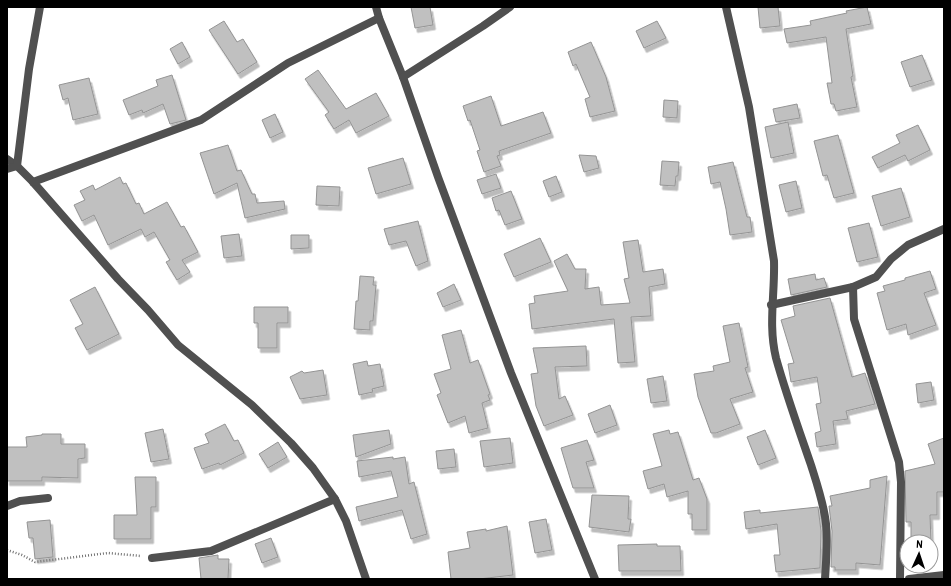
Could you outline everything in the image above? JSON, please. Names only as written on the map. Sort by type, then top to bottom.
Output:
[{"type":"street","points":[[18,166],[29,69],[40,7]]},
{"type":"street","points":[[376,7],[508,366],[595,579]]},
{"type":"street","points":[[403,77],[510,7]]},
{"type":"street","points":[[726,7],[749,107],[774,261],[771,330],[776,358],[818,486],[826,523],[827,543],[825,579]]},
{"type":"street","points":[[33,182],[201,120],[288,63],[379,18]]},
{"type":"street","points":[[7,159],[18,166],[33,182],[118,280],[148,310],[178,345],[252,405],[291,443],[313,468],[335,499],[346,521],[366,579]]},
{"type":"street","points":[[7,169],[18,166]]},
{"type":"street","points":[[772,305],[853,287],[876,277],[891,259],[908,245],[944,229]]},
{"type":"street","points":[[853,287],[854,319],[900,462],[900,579]]},
{"type":"street","points":[[7,506],[20,501],[48,498]]},
{"type":"street","points":[[152,558],[211,551],[335,499]]},
{"type":"street","points":[[908,579],[944,574]]},
{"type":"path","points":[[7,550],[22,555],[35,562],[108,554],[138,555],[152,558]]},
{"type":"building","points":[[411,7],[430,7],[433,25],[415,28]]},
{"type":"building","points":[[758,7],[778,7],[780,26],[760,28]]},
{"type":"building","points":[[867,7],[871,24],[846,29],[853,76],[851,77],[857,107],[836,111],[834,104],[831,104],[827,83],[832,83],[826,37],[787,43],[784,29],[811,25],[810,21]]},
{"type":"building","points":[[224,21],[237,42],[243,39],[257,62],[238,74],[209,30]]},
{"type":"building","points":[[657,21],[666,38],[644,48],[636,31]]},
{"type":"building","points":[[182,42],[190,57],[178,64],[170,49]]},
{"type":"building","points":[[591,42],[606,77],[615,111],[590,117],[585,99],[590,97],[576,64],[573,66],[568,52]]},
{"type":"building","points":[[922,55],[932,80],[910,87],[901,62]]},
{"type":"building","points":[[318,70],[346,109],[376,93],[389,116],[356,133],[349,120],[334,129],[325,115],[329,112],[305,79]]},
{"type":"building","points":[[172,75],[186,120],[170,124],[163,104],[143,113],[142,110],[129,115],[123,100],[158,86],[156,80]]},
{"type":"building","points":[[89,78],[98,114],[73,120],[68,98],[63,100],[59,85]]},
{"type":"building","points":[[491,96],[501,126],[543,112],[551,133],[499,151],[500,155],[497,156],[501,166],[484,172],[477,151],[480,150],[470,120],[468,121],[463,106]]},
{"type":"building","points":[[664,100],[678,101],[677,118],[663,117]]},
{"type":"building","points":[[797,104],[800,118],[776,122],[773,109]]},
{"type":"building","points":[[275,114],[283,132],[270,138],[262,120]]},
{"type":"building","points":[[788,122],[794,153],[771,158],[765,127]]},
{"type":"building","points":[[918,125],[930,150],[908,161],[905,155],[878,168],[872,157],[900,143],[896,135]]},
{"type":"building","points":[[838,135],[854,193],[834,198],[827,175],[823,176],[814,141]]},
{"type":"building","points":[[228,145],[237,171],[241,170],[252,194],[255,194],[257,203],[284,201],[285,209],[245,218],[237,183],[214,194],[200,153]]},
{"type":"building","points":[[579,155],[596,156],[599,168],[584,172]]},
{"type":"building","points":[[403,158],[411,184],[376,194],[368,168]]},
{"type":"building","points":[[662,161],[679,162],[678,176],[676,176],[675,186],[660,185]]},
{"type":"building","points":[[733,162],[747,217],[750,217],[752,232],[730,235],[720,182],[711,184],[708,167]]},
{"type":"building","points":[[496,174],[501,188],[482,194],[477,180]]},
{"type":"building","points":[[556,176],[562,192],[549,197],[543,181]]},
{"type":"building","points":[[120,177],[123,184],[126,183],[136,204],[139,203],[144,214],[167,202],[181,227],[184,226],[198,252],[182,260],[190,272],[177,280],[166,262],[170,260],[154,232],[145,237],[141,229],[108,245],[94,215],[82,221],[74,205],[85,200],[80,191],[93,185],[95,190]]},
{"type":"building","points":[[796,181],[802,208],[786,212],[779,185]]},
{"type":"building","points":[[317,186],[340,187],[339,206],[316,205]]},
{"type":"building","points":[[901,188],[910,217],[881,226],[872,196]]},
{"type":"building","points":[[511,191],[522,219],[505,225],[499,210],[496,211],[492,198]]},
{"type":"building","points":[[418,221],[428,261],[416,266],[406,241],[389,245],[384,229]]},
{"type":"building","points":[[869,223],[878,257],[857,262],[848,228]]},
{"type":"building","points":[[239,234],[242,256],[224,258],[221,236]]},
{"type":"building","points":[[291,235],[309,235],[309,248],[291,249]]},
{"type":"building","points":[[540,238],[551,262],[514,277],[504,254]]},
{"type":"building","points":[[638,240],[643,272],[663,269],[665,284],[649,287],[651,316],[631,317],[635,362],[618,363],[614,319],[532,329],[529,304],[535,303],[534,296],[568,291],[554,261],[567,254],[575,269],[586,269],[585,289],[599,287],[601,305],[630,303],[624,279],[629,278],[623,242]]},
{"type":"building","points":[[930,271],[936,289],[924,293],[936,325],[908,335],[906,324],[887,330],[877,293],[885,291],[883,286]]},
{"type":"building","points":[[815,274],[816,280],[824,278],[827,287],[791,295],[788,279]]},
{"type":"building","points":[[360,276],[374,277],[373,285],[376,285],[373,321],[370,321],[370,330],[354,329]]},
{"type":"building","points":[[454,284],[461,300],[443,307],[437,293]]},
{"type":"building","points":[[95,287],[119,334],[87,350],[75,328],[83,324],[70,300]]},
{"type":"building","points":[[830,298],[852,377],[865,373],[875,404],[846,411],[848,419],[833,421],[836,444],[817,447],[815,433],[821,431],[816,404],[821,403],[817,377],[791,382],[788,364],[794,363],[781,320],[795,316],[793,306]]},
{"type":"building","points":[[254,307],[288,307],[288,323],[277,323],[277,348],[258,348],[258,323],[254,323]]},
{"type":"building","points":[[739,323],[748,367],[745,368],[753,392],[730,399],[740,424],[716,433],[711,433],[698,397],[694,374],[714,371],[713,366],[730,362],[723,326]]},
{"type":"building","points":[[461,330],[470,363],[478,360],[490,394],[488,395],[490,400],[482,403],[488,428],[469,433],[465,416],[448,423],[437,395],[441,393],[434,374],[451,369],[442,335]]},
{"type":"building","points":[[586,346],[587,366],[555,367],[559,399],[565,396],[573,415],[544,426],[536,406],[531,374],[538,373],[533,348]]},
{"type":"building","points":[[367,361],[368,366],[380,364],[384,386],[372,389],[373,392],[359,395],[353,364]]},
{"type":"building","points":[[323,370],[327,395],[300,399],[290,377],[302,371],[304,373]]},
{"type":"building","points":[[663,376],[667,401],[651,403],[647,379]]},
{"type":"building","points":[[931,382],[934,400],[918,403],[916,384]]},
{"type":"building","points":[[610,405],[617,425],[595,433],[588,414]]},
{"type":"building","points":[[225,424],[234,441],[238,440],[244,453],[220,465],[219,463],[202,469],[194,448],[209,443],[205,434]]},
{"type":"building","points":[[163,429],[169,459],[151,462],[145,433]]},
{"type":"building","points":[[389,430],[391,444],[356,457],[353,435]]},
{"type":"building","points":[[669,430],[670,434],[678,432],[693,480],[699,478],[707,499],[707,530],[692,530],[692,514],[688,514],[688,491],[667,497],[664,484],[648,489],[643,471],[662,466],[653,434]]},
{"type":"building","points":[[765,430],[776,458],[758,465],[747,437]]},
{"type":"building","points":[[42,434],[61,434],[61,444],[85,444],[85,458],[78,459],[78,478],[42,477],[42,481],[7,481],[7,447],[27,447],[26,437]]},
{"type":"building","points":[[510,438],[513,463],[484,467],[480,441]]},
{"type":"building","points":[[944,438],[944,492],[937,492],[937,515],[930,515],[931,534],[911,534],[911,522],[906,522],[905,471],[935,464],[928,444]]},
{"type":"building","points":[[587,440],[594,460],[586,462],[594,488],[573,488],[561,448]]},
{"type":"building","points":[[278,442],[287,457],[268,468],[259,454]]},
{"type":"building","points":[[454,449],[456,467],[438,469],[436,451]]},
{"type":"building","points":[[393,457],[393,459],[405,457],[409,484],[414,482],[427,534],[411,539],[402,510],[359,521],[356,507],[398,497],[391,471],[359,477],[357,461]]},
{"type":"building","points":[[887,476],[880,565],[856,563],[856,570],[835,570],[835,567],[831,567],[832,531],[829,506],[832,506],[830,496],[870,488],[870,480]]},
{"type":"building","points":[[135,477],[156,477],[156,507],[151,507],[151,539],[114,539],[114,515],[137,515]]},
{"type":"building","points":[[592,495],[629,496],[628,519],[631,519],[629,532],[589,527]]},
{"type":"building","points":[[818,507],[821,531],[820,568],[776,572],[774,555],[780,555],[777,524],[746,529],[744,512],[760,510],[760,513]]},
{"type":"building","points":[[546,519],[552,550],[535,553],[529,522]]},
{"type":"building","points":[[50,520],[53,557],[35,559],[33,538],[29,538],[27,522]]},
{"type":"building","points":[[507,526],[513,575],[479,579],[451,579],[448,552],[470,548],[467,532],[486,529],[486,531]]},
{"type":"building","points":[[271,538],[278,557],[262,563],[255,544]]},
{"type":"building","points":[[657,544],[657,546],[680,546],[681,571],[619,571],[618,545]]},
{"type":"building","points":[[218,555],[218,559],[229,559],[228,579],[201,579],[199,558]]}]
